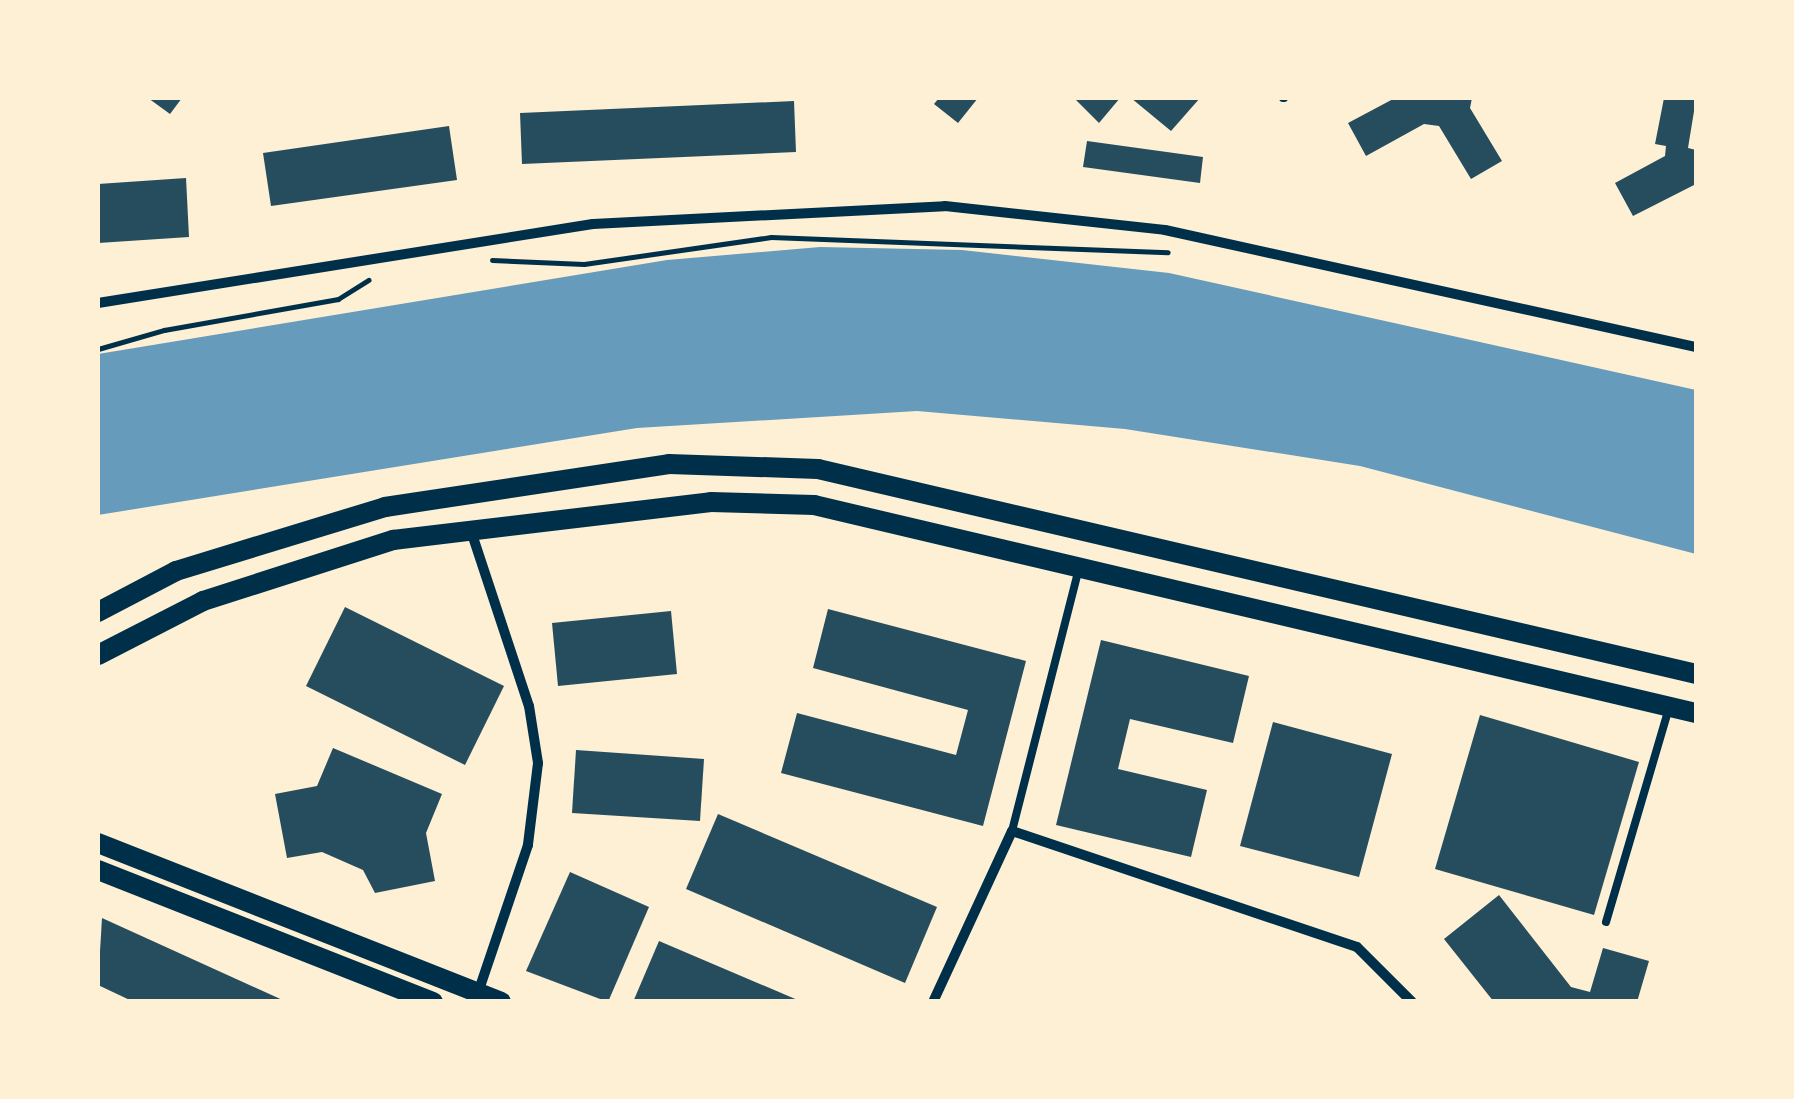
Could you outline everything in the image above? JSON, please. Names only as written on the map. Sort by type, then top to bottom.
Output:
[{"type":"main road","points":[[98,612],[176,571],[385,507],[669,464],[780,468],[837,474],[1696,674]]},
{"type":"main road","points":[[98,655],[203,601],[299,567],[393,540],[711,502],[814,504],[1079,570],[1696,713]]},
{"type":"main road","points":[[98,843],[477,997],[501,1002]]},
{"type":"main road","points":[[98,870],[433,1002]]},
{"type":"street","points":[[98,303],[593,224],[945,206],[1164,230],[1696,347]]},
{"type":"street","points":[[471,531],[529,706],[538,763],[528,845],[477,997]]},
{"type":"street","points":[[933,1002],[1012,831],[1357,947],[1412,1002]]},
{"type":"lane","points":[[1012,831],[1079,570]]},
{"type":"lane","points":[[1606,922],[1670,707]]},
{"type":"path","points":[[485,260],[584,264],[770,237],[1180,254]]},
{"type":"path","points":[[98,349],[164,330],[338,299],[376,275]]},
{"type":"water","points":[[820,247],[962,250],[1169,273],[1696,390],[1696,554],[1360,466],[1125,429],[917,411],[637,428],[98,515],[98,354],[667,260]]},
{"type":"building","points":[[148,98],[182,98],[170,114]]},
{"type":"building","points":[[939,98],[978,98],[958,123],[934,104]]},
{"type":"building","points":[[1074,98],[1120,98],[1099,123]]},
{"type":"building","points":[[1131,98],[1200,98],[1171,131]]},
{"type":"building","points":[[1395,98],[1472,98],[1470,108],[1502,161],[1471,179],[1439,126],[1424,124],[1366,156],[1348,123]]},
{"type":"building","points":[[1664,98],[1696,99],[1688,148],[1696,150],[1696,184],[1633,216],[1615,183],[1665,156],[1666,146],[1655,144]]},
{"type":"building","points":[[794,101],[796,152],[522,164],[520,113]]},
{"type":"building","points":[[449,126],[457,180],[271,206],[263,153]]},
{"type":"building","points":[[1087,141],[1203,157],[1200,183],[1083,167]]},
{"type":"building","points":[[186,178],[189,237],[98,243],[98,184]]},
{"type":"building","points":[[345,607],[504,686],[465,765],[306,686]]},
{"type":"building","points":[[828,609],[1026,661],[983,826],[781,773],[797,713],[956,755],[968,710],[813,668]]},
{"type":"building","points":[[671,611],[677,674],[558,686],[552,623]]},
{"type":"building","points":[[1101,640],[1249,676],[1233,743],[1130,719],[1118,769],[1207,790],[1191,857],[1056,825]]},
{"type":"building","points":[[1480,715],[1639,762],[1594,915],[1435,869]]},
{"type":"building","points":[[1273,722],[1392,754],[1359,877],[1240,846]]},
{"type":"building","points":[[333,748],[442,794],[426,833],[435,881],[375,893],[363,870],[322,852],[287,858],[275,794],[317,786]]},
{"type":"building","points":[[576,750],[704,759],[700,821],[572,813]]},
{"type":"building","points":[[718,814],[937,907],[905,983],[686,889]]},
{"type":"building","points":[[570,872],[649,907],[608,1002],[526,971]]},
{"type":"building","points":[[1499,895],[1571,987],[1590,992],[1603,948],[1649,961],[1637,1002],[1494,1002],[1444,939]]},
{"type":"building","points":[[102,918],[287,1002],[134,1002],[98,985]]},
{"type":"building","points":[[659,941],[800,1001],[800,1002],[633,1002]]}]
